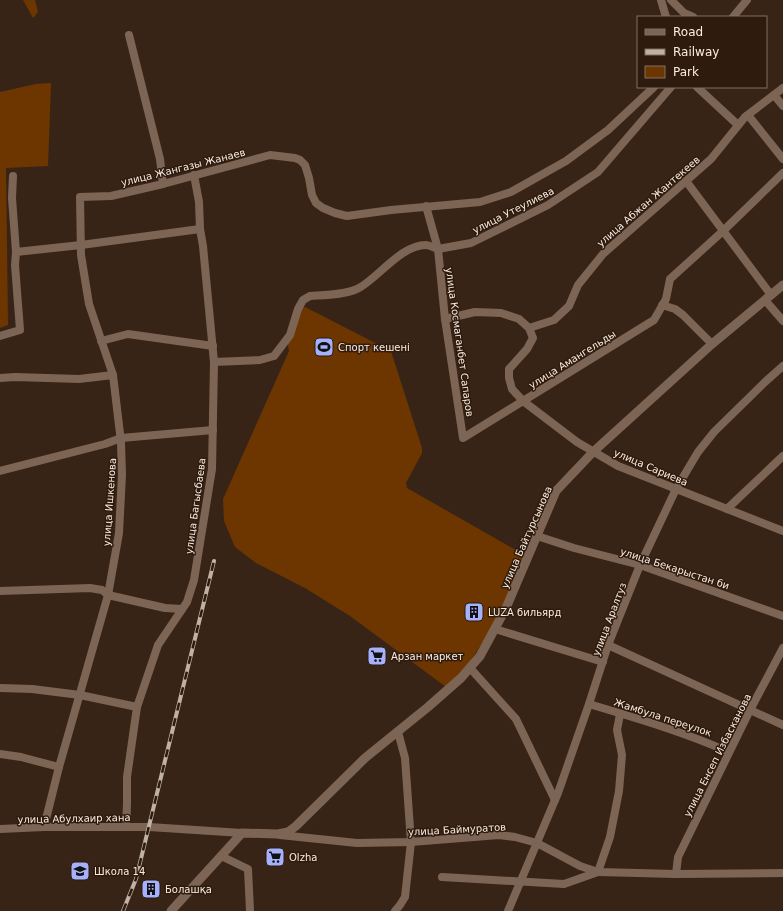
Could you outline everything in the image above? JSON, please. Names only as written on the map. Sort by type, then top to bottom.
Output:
[{"type":"street","points":[[661,0],[666,16]]},
{"type":"street","points":[[671,0],[684,13],[691,16]]},
{"type":"street","points":[[733,16],[747,0]]},
{"type":"street","points":[[129,35],[160,159],[163,184]]},
{"type":"street","points":[[426,206],[480,202],[511,192],[566,161],[608,130],[653,88]]},
{"type":"street","name":"улица Утеулиева","points":[[214,362],[260,360],[274,356],[290,335],[298,309],[303,300],[306,298],[310,296],[348,292],[358,288],[405,252],[426,245],[438,249],[470,243],[548,204],[598,172],[671,88]]},
{"type":"street","points":[[698,88],[738,125]]},
{"type":"street","name":"улица Абжан Жантекеев","points":[[529,328],[554,320],[569,306],[578,285],[603,254],[711,159],[738,125],[748,115],[783,88]]},
{"type":"street","points":[[774,95],[783,106]]},
{"type":"street","points":[[748,115],[783,159]]},
{"type":"street","name":"улица Жангазы Жанаев","points":[[80,197],[111,196],[163,184],[270,155],[290,157],[300,160],[305,165],[312,195],[316,203],[335,214],[347,216],[426,206]]},
{"type":"street","points":[[723,231],[783,173]]},
{"type":"street","name":"улица Багысбаева","points":[[126,827],[127,777],[137,707],[158,645],[187,602],[194,580],[212,469],[214,362],[203,246],[200,229],[199,202],[194,175]]},
{"type":"street","points":[[0,336],[20,330],[15,265],[16,252],[12,198],[13,176]]},
{"type":"street","points":[[686,181],[723,231],[783,321]]},
{"type":"street","name":"улица Ишкенова","points":[[44,827],[59,767],[108,595],[119,532],[122,475],[121,438],[114,375],[88,304],[81,255],[80,197]]},
{"type":"street","name":"улица Космаганбет Сапаров","points":[[426,206],[438,249],[445,318],[463,438]]},
{"type":"street","points":[[16,252],[200,229]]},
{"type":"street","name":"улица Амангельды","points":[[463,438],[654,320],[666,299],[670,279],[723,231]]},
{"type":"street","name":"улица Байтурсынова","points":[[278,834],[288,832],[296,826],[365,758],[461,678],[480,656],[506,608],[556,491],[594,452],[712,344],[783,285]]},
{"type":"street","points":[[662,305],[675,309],[683,315],[712,344]]},
{"type":"street","points":[[445,318],[475,312],[501,313],[519,318],[529,328]]},
{"type":"street","name":"улица Сариева","points":[[529,328],[533,338],[527,349],[509,370],[508,378],[512,389],[522,401],[577,442],[618,466],[783,531]]},
{"type":"street","points":[[101,340],[128,334],[212,346]]},
{"type":"street","name":"улица Аралтуз","points":[[508,911],[555,800],[608,645],[640,565],[676,489],[698,452],[714,432],[764,382],[783,366]]},
{"type":"street","points":[[0,378],[79,379],[114,375]]},
{"type":"street","points":[[0,471],[105,444],[121,438],[213,430]]},
{"type":"street","points":[[727,509],[783,456]]},
{"type":"street","name":"улица Бекарыстан би","points":[[537,536],[574,548],[640,565],[783,616]]},
{"type":"street","points":[[0,590],[90,588],[102,590],[108,595],[165,608],[182,609]]},
{"type":"street","points":[[495,629],[603,662]]},
{"type":"street","points":[[608,645],[783,725]]},
{"type":"street","name":"улица Енсеп Избасканова","points":[[676,874],[678,857],[750,710],[783,648]]},
{"type":"street","points":[[470,668],[516,719],[555,800]]},
{"type":"street","points":[[0,688],[32,689],[80,695],[137,707]]},
{"type":"street","name":"Жамбула переулок","points":[[589,704],[703,740],[729,752]]},
{"type":"street","points":[[442,877],[564,884],[598,872],[610,837],[619,791],[622,755],[617,730],[620,714]]},
{"type":"street","points":[[394,911],[405,897],[410,842],[405,758],[398,732]]},
{"type":"street","points":[[0,754],[21,757],[59,767]]},
{"type":"street","name":"улица Абулхаир хана","points":[[0,829],[44,827],[149,827]]},
{"type":"street","name":"улица Баймуратов","points":[[149,827],[278,834],[357,843],[410,842],[499,836],[515,837],[537,843],[580,866],[598,872],[676,874],[783,873]]},
{"type":"street","points":[[171,911],[242,833]]},
{"type":"street","points":[[221,856],[248,869],[250,911]]},
{"type":"green space","points":[[23,0],[35,0],[38,12],[33,18]]},
{"type":"green space","points":[[51,83],[48,166],[6,168],[8,325],[0,328],[0,92],[36,84]]},
{"type":"green space","points":[[305,307],[391,351],[422,448],[422,453],[406,483],[407,488],[514,549],[526,552],[501,608],[486,636],[469,662],[446,687],[350,616],[305,588],[256,563],[235,547],[224,521],[223,499],[289,351],[287,341],[301,308]]},
{"type":"railway","points":[[123,911],[136,879],[214,561]]},
{"type":"place","name":"Спорт кешені","points":[[324,347]]},
{"type":"place","name":"LUZA бильярд","points":[[474,612]]},
{"type":"place","name":"Арзан маркет","points":[[377,656]]},
{"type":"place","name":"Olzha","points":[[275,857]]},
{"type":"place","name":"Школа 14","points":[[80,871]]},
{"type":"place","name":"Болашқа","points":[[151,889]]}]
